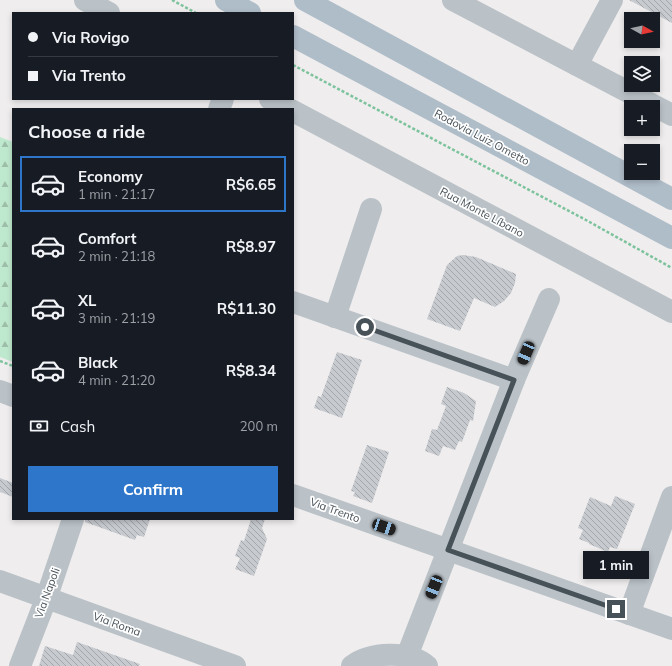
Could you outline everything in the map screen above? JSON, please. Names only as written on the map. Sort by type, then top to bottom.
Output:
[{"type":"main road","points":[[226,0],[248,12]]},
{"type":"main road","points":[[305,0],[672,200]]},
{"type":"main road","name":"Rodovia Luiz Ometto","points":[[294,37],[672,238]]},
{"type":"street","points":[[85,0],[107,12]]},
{"type":"street","points":[[453,0],[672,115]]},
{"type":"street","points":[[577,65],[612,0]]},
{"type":"street","points":[[272,100],[287,108]]},
{"type":"street","name":"Rua Monte Líbano","points":[[294,112],[672,312]]},
{"type":"street","points":[[335,316],[371,208]]},
{"type":"street","points":[[407,656],[514,380],[549,298]]},
{"type":"street","points":[[294,302],[514,380]]},
{"type":"street","points":[[0,391],[12,396]]},
{"type":"street","name":"Via Trento","points":[[294,495],[672,629]]},
{"type":"street","points":[[629,614],[672,497]]},
{"type":"street","name":"Via Napoli","points":[[20,666],[46,599],[74,520]]},
{"type":"street","name":"Via Roma","points":[[0,581],[46,599],[235,666]]},
{"type":"street","points":[[352,666],[358,661],[382,654],[407,656],[427,666]]},
{"type":"path","points":[[172,0],[194,12]]},
{"type":"path","points":[[294,66],[586,220],[672,268]]},
{"type":"path","points":[[0,361],[12,366]]},
{"type":"green space","points":[[0,137],[12,142],[12,362],[0,357]]},
{"type":"building","points":[[629,0],[672,0],[672,23],[660,17],[660,12],[651,12]]},
{"type":"building","points":[[463,255],[476,257],[516,274],[515,283],[511,293],[504,301],[495,307],[474,298],[460,331],[427,319],[447,265],[457,256]]},
{"type":"building","points":[[337,352],[362,360],[342,418],[314,408],[318,396],[321,397]]},
{"type":"building","points":[[447,387],[464,393],[476,401],[473,421],[470,420],[462,442],[459,441],[455,450],[443,446],[439,456],[425,451],[432,429],[437,430],[446,406],[441,404]]},
{"type":"building","points":[[367,445],[389,452],[372,503],[353,496],[355,492],[351,491]]},
{"type":"building","points":[[0,478],[12,483],[12,497],[0,492]]},
{"type":"building","points":[[615,496],[635,504],[617,549],[610,547],[608,552],[579,539],[583,530],[578,528],[590,497],[611,506]]},
{"type":"building","points":[[85,520],[150,520],[144,537],[137,535],[135,540],[85,522]]},
{"type":"building","points":[[251,520],[265,520],[262,528],[267,539],[254,576],[235,569],[240,558],[235,556],[241,540],[244,541]]},
{"type":"building","points":[[77,642],[140,664],[139,666],[39,666],[45,646],[73,655]]},
{"type":"route","points":[[365,327],[514,380],[448,550],[616,609]]}]
